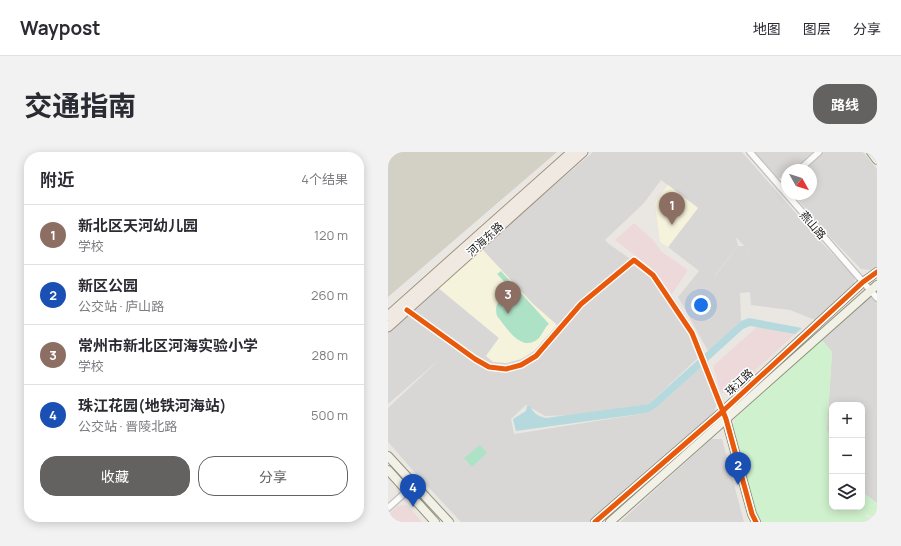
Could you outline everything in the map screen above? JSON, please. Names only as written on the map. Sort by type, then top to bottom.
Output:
[{"type":"main road","name":"河海东路","points":[[388,316],[572,152]]},
{"type":"main road","name":"河海东路","points":[[388,327],[583,152]]},
{"type":"street","name":"燕山路","points":[[750,152],[863,282],[874,288],[877,298]]},
{"type":"street","points":[[806,164],[819,152]]},
{"type":"street","points":[[871,152],[877,160]]},
{"type":"street","points":[[407,310],[475,359],[489,367],[506,369],[521,365],[536,356],[581,304],[634,260],[653,275],[692,333],[726,419],[752,514],[756,522]]},
{"type":"street","name":"珠江路","points":[[595,522],[723,411],[863,282],[877,272]]},
{"type":"street","name":"珠江路","points":[[610,522],[874,288]]},
{"type":"street","points":[[388,456],[449,522]]},
{"type":"street","points":[[388,470],[435,522]]},
{"type":"street","points":[[388,508],[407,491]]},
{"type":"shaded area","points":[[388,152],[557,152],[388,297]]},
{"type":"shaded area","points":[[593,152],[742,152],[781,196],[781,200],[784,200],[822,243],[855,277],[854,286],[815,320],[790,310],[751,305],[747,249],[736,237],[738,246],[715,275],[740,293],[741,321],[708,351],[678,297],[699,271],[668,247],[698,208],[661,180],[644,203],[605,240],[653,275],[681,317],[700,356],[649,404],[576,415],[545,416],[526,405],[511,419],[514,434],[647,413],[656,408],[702,366],[717,404],[714,412],[592,522],[461,522],[388,442],[388,408],[439,360],[388,404],[388,328],[436,286],[499,338],[486,356],[506,363],[521,359],[534,351],[556,324],[533,304],[481,248]]},
{"type":"shaded area","points":[[755,152],[813,152],[800,164],[781,164],[781,178],[778,178]]},
{"type":"shaded area","points":[[824,152],[863,152],[877,169],[877,267],[872,270],[861,269],[827,234],[798,200],[817,200],[817,164],[811,164]]},
{"type":"shaded area","points":[[668,185],[698,208],[668,247],[660,242],[655,202]]},
{"type":"shaded area","points":[[634,223],[652,239],[662,252],[688,270],[672,294],[655,271],[615,240]]},
{"type":"shaded area","points":[[738,246],[744,246],[747,248],[751,292],[740,293],[715,276]]},
{"type":"shaded area","points":[[481,248],[533,304],[557,325],[534,351],[521,359],[506,363],[493,362],[486,356],[499,338],[436,286]]},
{"type":"shaded area","points":[[868,297],[872,298],[877,303],[877,503],[865,494],[865,402],[829,402],[829,435],[827,429],[832,352],[821,339]]},
{"type":"shaded area","points":[[757,327],[795,334],[730,394],[721,393],[713,366]]},
{"type":"shaded area","points":[[711,439],[722,439],[744,522],[620,522]]},
{"type":"shaded area","points":[[407,505],[422,522],[388,522],[388,515],[398,506]]},
{"type":"green space","points":[[501,271],[549,324],[538,339],[532,342],[526,343],[514,337],[497,316],[496,307],[499,300],[513,291],[497,274]]},
{"type":"green space","points":[[821,339],[832,352],[827,429],[829,435],[829,510],[865,510],[865,494],[877,503],[877,518],[867,514],[866,517],[877,522],[759,522],[755,513],[733,426],[736,417]]},
{"type":"green space","points":[[480,445],[487,453],[472,467],[464,458]]},
{"type":"water","points":[[749,318],[802,328],[795,334],[750,326],[743,329],[656,408],[647,413],[516,431],[513,419],[526,411],[527,406],[530,406],[536,414],[546,418],[649,404],[741,321]]},
{"type":"cycle path","points":[[407,310],[475,359],[489,367],[506,369],[521,365],[536,356],[581,304],[634,260],[653,275],[692,333],[726,419],[752,514],[756,522]]},
{"type":"cycle path","points":[[595,522],[723,411],[863,282],[877,272]]},
{"type":"place","name":"新北区天河幼儿园","points":[[672,225]]},
{"type":"place","name":"常州市新北区河海实验小学","points":[[508,314]]},
{"type":"place","name":"新区公园","points":[[738,485]]},
{"type":"place","name":"珠江花园(地铁河海站)","points":[[413,507]]}]
